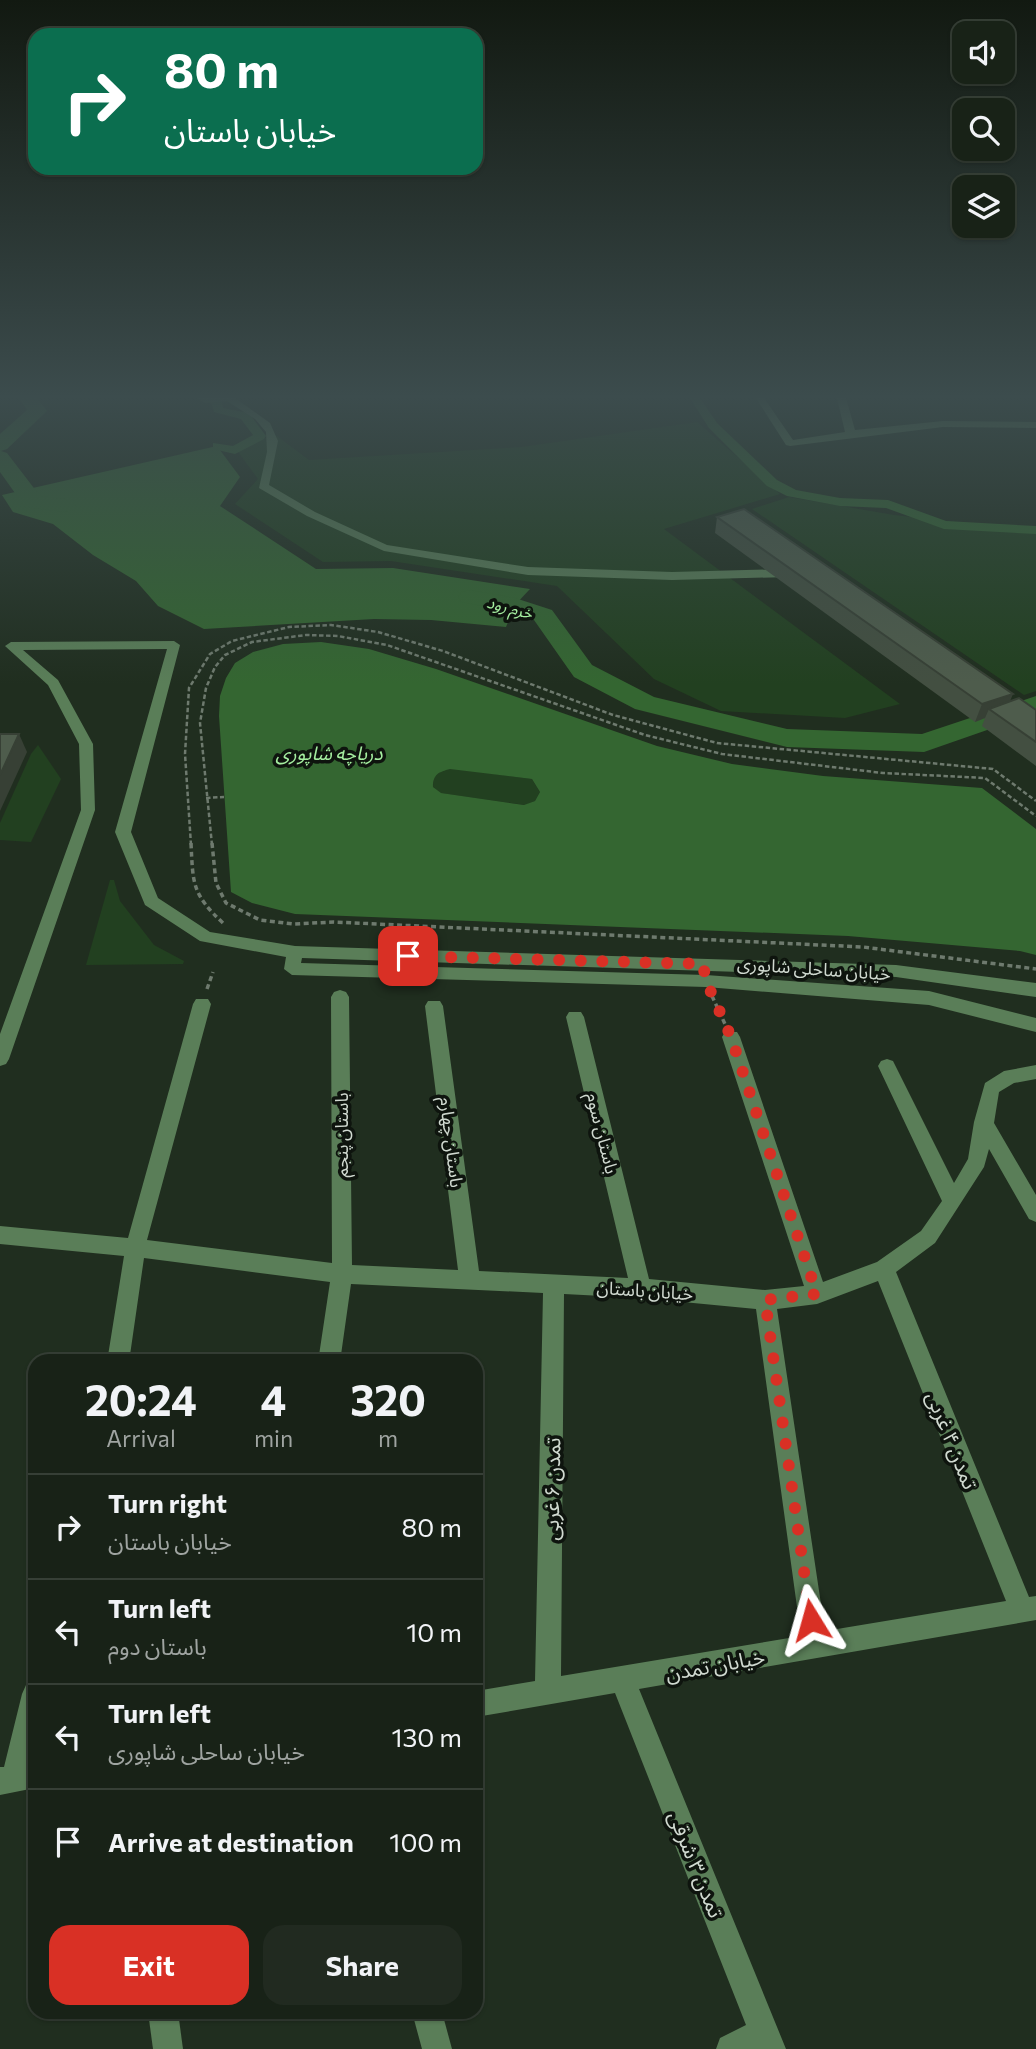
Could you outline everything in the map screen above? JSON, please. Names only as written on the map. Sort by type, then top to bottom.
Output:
[{"type":"street","points":[[276,494],[311,514],[384,548],[528,571],[672,576],[788,573]]},
{"type":"street","name":"خیابان ساحلی شاپوری","points":[[0,1059],[88,810],[86,744],[53,683],[10,646],[174,645],[122,832],[151,901],[206,937],[293,961],[431,975],[896,971],[1036,990]]},
{"type":"street","name":"خیابان ساحلی شاپوری","points":[[705,973],[929,998],[1036,1025]]},
{"type":"street","name":"باستان پنجم","points":[[331,1354],[342,1274],[340,997]]},
{"type":"street","points":[[119,1354],[135,1248],[201,1004]]},
{"type":"street","name":"باستان چهارم","points":[[434,1006],[470,1279]]},
{"type":"street","name":"باستان سوم","points":[[575,1017],[641,1289]]},
{"type":"street","points":[[731,1037],[817,1294]]},
{"type":"street","points":[[887,1066],[953,1202]]},
{"type":"street","name":"خیابان باستان","points":[[0,1235],[135,1248],[342,1274],[641,1289],[765,1300],[817,1294],[884,1269],[928,1237],[953,1202],[976,1161],[991,1088],[1010,1076],[1036,1072]]},
{"type":"street","points":[[983,1122],[1036,1213]]},
{"type":"street","name":"تمدن ۴ غربی","points":[[884,1269],[1029,1610]]},
{"type":"street","name":"تمدن ۶ غربی","points":[[548,1693],[554,1284]]},
{"type":"street","points":[[765,1300],[815,1647]]},
{"type":"street","name":"خیابان تمدن","points":[[483,1703],[1029,1610]]},
{"type":"street","name":"تمدن ۳ شرقی","points":[[623,1680],[768,2040]]},
{"type":"street","points":[[16,1779],[28,1725]]},
{"type":"street","points":[[164,2019],[168,2049]]},
{"type":"street","points":[[429,2019],[437,2049]]},
{"type":"street","points":[[731,2049],[768,2040]]},
{"type":"path","points":[[233,927],[222,923],[204,905],[193,884],[185,754],[189,688],[210,654],[232,641],[289,627],[331,625],[379,632],[443,651],[613,715],[717,743],[993,769],[1036,801]]},
{"type":"path","points":[[1036,816],[985,778],[883,773],[722,754],[645,735],[387,645],[338,636],[306,635],[252,642],[225,655],[215,667],[206,688],[201,723],[216,883],[226,903],[260,920],[863,947],[1036,969]]},
{"type":"path","points":[[206,798],[224,797]]},
{"type":"path","points":[[705,973],[731,1037]]},
{"type":"shaded area","points":[[245,494],[780,494],[664,529],[900,704],[845,718],[721,711],[654,679],[557,586],[391,561],[323,562],[235,504]]},
{"type":"shaded area","points":[[789,497],[894,515],[1036,531],[1036,691],[1024,695],[752,509]]},
{"type":"shaded area","points":[[38,745],[61,779],[31,842],[0,840],[0,823],[31,754]]},
{"type":"shaded area","points":[[450,768],[532,779],[540,792],[535,801],[525,805],[440,793],[433,787],[435,776]]},
{"type":"shaded area","points":[[110,880],[114,880],[120,901],[154,945],[184,961],[183,964],[86,965]]},
{"type":"water","points":[[229,494],[220,506],[316,569],[393,568],[530,589],[515,605],[506,627],[431,620],[374,619],[204,629],[158,606],[136,581],[93,555],[53,524],[13,512],[2,495]]},
{"type":"water","name":"دریاچه شاپوری","points":[[321,642],[369,649],[436,669],[657,746],[732,764],[823,776],[982,788],[1036,829],[1036,955],[1020,951],[848,936],[295,914],[252,903],[231,892],[219,716],[220,696],[235,663],[253,652],[283,644]],"holes":[[[450,769],[532,779],[540,792],[535,801],[524,805],[441,793],[433,787],[437,774]]]},
{"type":"building","points":[[744,509],[1013,694],[982,704],[717,517]]},
{"type":"building","points":[[1019,698],[1036,710],[1036,742],[989,709]]},
{"type":"building","points":[[0,734],[19,734],[0,775]]},
{"type":"waterway","name":"خرم رود","points":[[27,494],[33,502],[65,505]]},
{"type":"waterway","points":[[795,494],[840,502],[888,504],[944,525],[1036,530]]},
{"type":"waterway","name":"خرم رود","points":[[470,597],[515,605],[543,615],[583,671],[645,703],[787,738],[924,743],[1036,704]]},
{"type":"route","points":[[408,956],[703,964],[706,981],[731,1037],[817,1294],[765,1300],[811,1620]]}]
